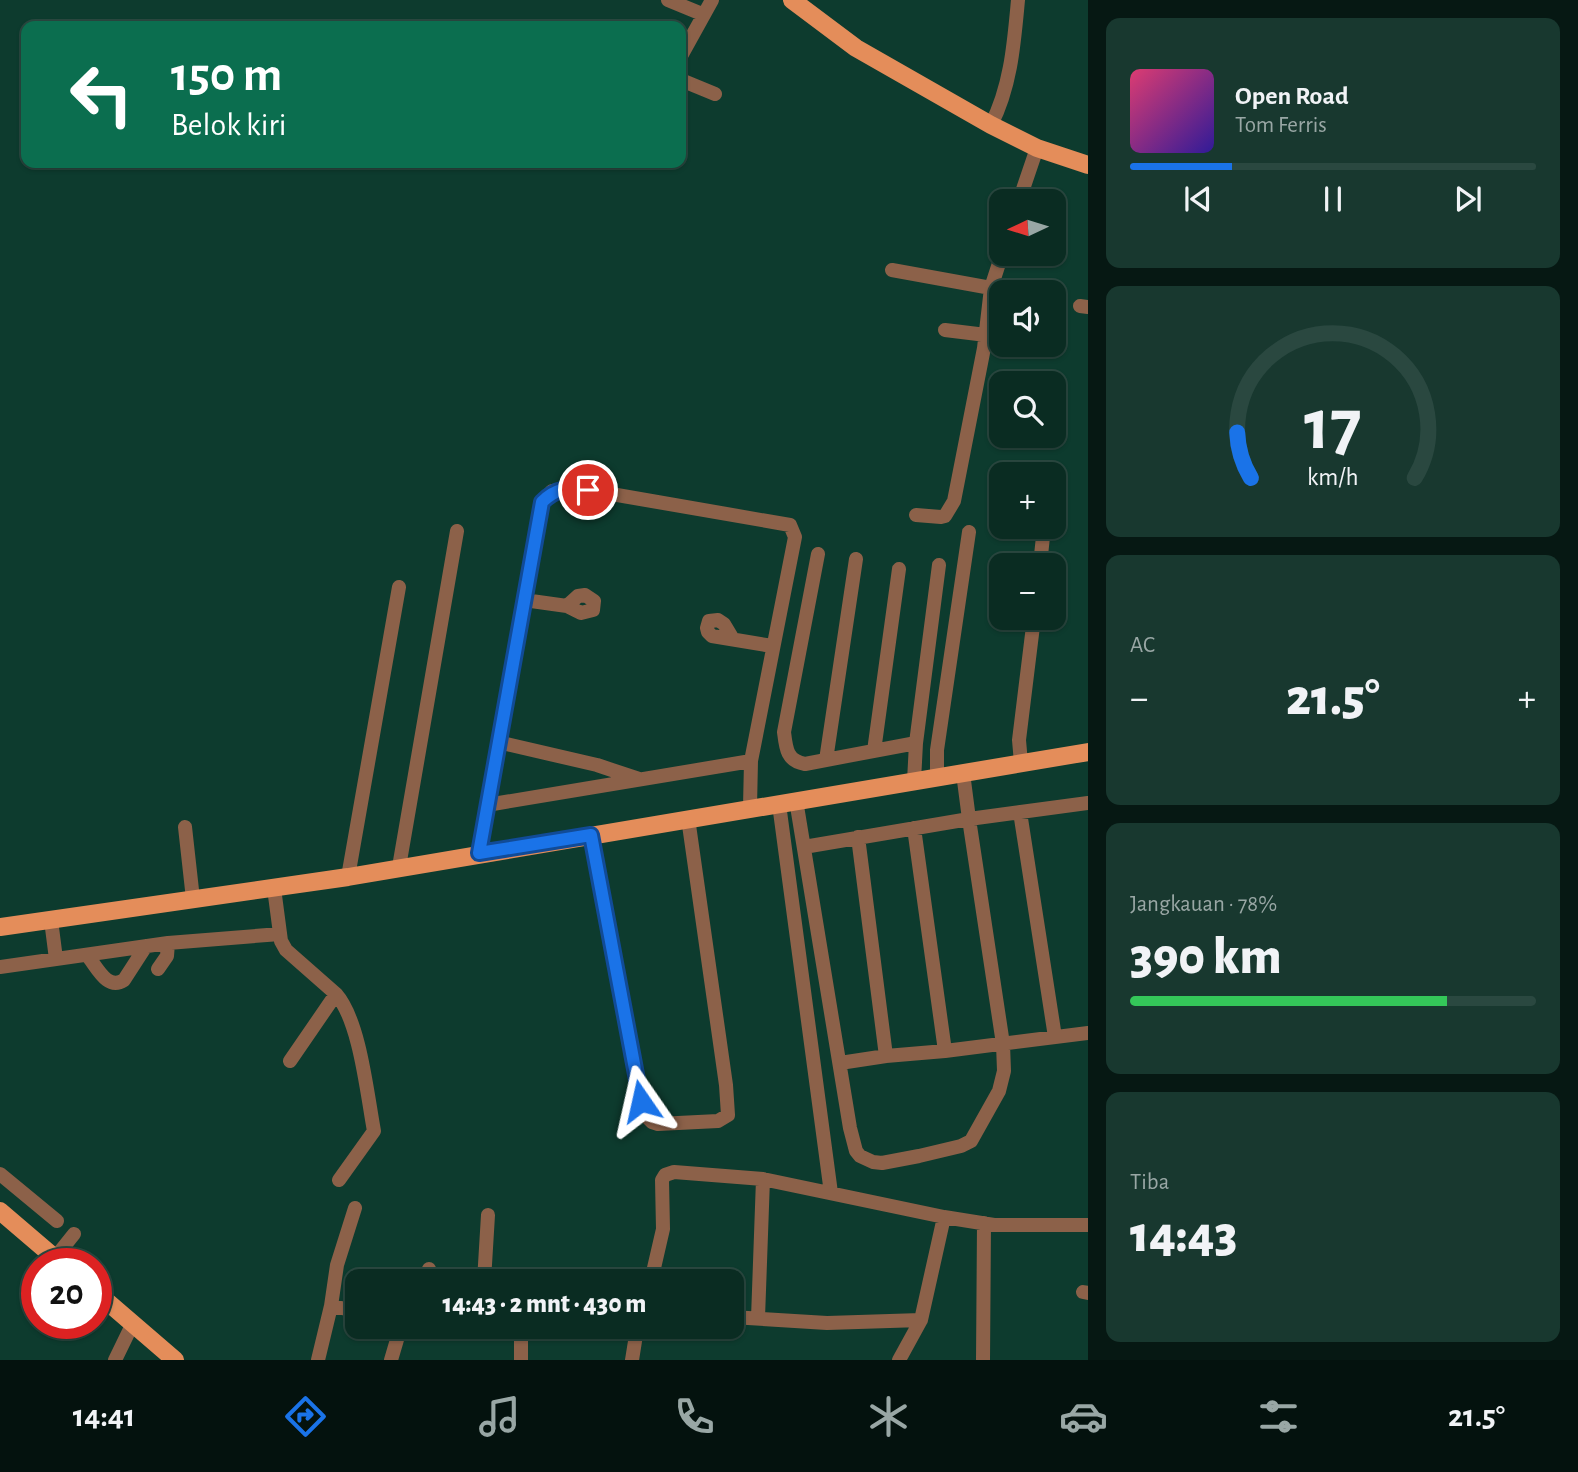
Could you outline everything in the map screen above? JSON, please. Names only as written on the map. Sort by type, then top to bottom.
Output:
[{"type":"main road","points":[[792,0],[856,48],[991,125],[1037,148],[1088,165]]},
{"type":"main road","points":[[0,927],[348,877],[1088,752]]},
{"type":"main road","points":[[0,1212],[40,1248]]},
{"type":"main road","points":[[112,1305],[175,1360]]},
{"type":"street","points":[[668,0],[702,14]]},
{"type":"street","points":[[686,46],[712,0]]},
{"type":"street","points":[[991,125],[1002,103],[1013,49],[1017,0]]},
{"type":"street","points":[[686,82],[715,94]]},
{"type":"street","points":[[1023,189],[1037,148]]},
{"type":"street","points":[[892,270],[989,288]]},
{"type":"street","points":[[916,515],[945,516],[954,501],[989,307]]},
{"type":"street","points":[[944,330],[986,335]]},
{"type":"street","points":[[479,853],[542,502],[552,491],[571,487],[790,525],[794,530],[795,537],[751,761],[750,807]]},
{"type":"street","points":[[399,867],[457,531]]},
{"type":"street","points":[[937,777],[937,750],[969,531]]},
{"type":"street","points":[[818,554],[784,732],[789,757],[795,762],[805,764],[916,743]]},
{"type":"street","points":[[826,760],[856,558]]},
{"type":"street","points":[[914,781],[916,743],[939,565]]},
{"type":"street","points":[[874,751],[899,569]]},
{"type":"street","points":[[348,877],[399,587]]},
{"type":"street","points":[[524,600],[567,606]]},
{"type":"street","points":[[1021,763],[1019,740],[1033,630]]},
{"type":"street","points":[[733,639],[772,646]]},
{"type":"street","points":[[498,742],[597,765],[644,780]]},
{"type":"street","points":[[486,805],[751,761]]},
{"type":"street","points":[[586,789],[597,765]]},
{"type":"street","points":[[787,802],[804,847],[856,1151],[867,1160],[882,1163],[971,1141],[999,1091],[1004,1071],[1003,1044],[962,772]]},
{"type":"street","points":[[787,802],[831,1193]]},
{"type":"street","points":[[804,847],[969,819],[1088,803]]},
{"type":"street","points":[[1020,812],[1055,1037]]},
{"type":"street","points":[[591,835],[645,1115],[658,1124],[718,1121],[727,1115],[726,1086],[688,818]]},
{"type":"street","points":[[185,827],[193,899]]},
{"type":"street","points":[[914,828],[945,1051]]},
{"type":"street","points":[[858,837],[886,1056]]},
{"type":"street","points":[[274,888],[281,942],[286,950],[336,994],[352,1021],[374,1130],[339,1180]]},
{"type":"street","points":[[51,920],[56,959]]},
{"type":"street","points":[[0,967],[168,943],[280,934]]},
{"type":"street","points":[[158,969],[167,956],[168,943]]},
{"type":"street","points":[[87,955],[107,981],[119,984],[146,946]]},
{"type":"street","points":[[290,1061],[336,994]]},
{"type":"street","points":[[840,1063],[1088,1033]]},
{"type":"street","points":[[654,1269],[662,1240],[662,1185],[665,1175],[674,1172],[763,1179],[984,1223],[1048,1226],[1088,1224]]},
{"type":"street","points":[[0,1174],[57,1221]]},
{"type":"street","points":[[758,1318],[763,1179]]},
{"type":"street","points":[[318,1360],[331,1306],[337,1265],[355,1208]]},
{"type":"street","points":[[485,1269],[488,1215]]},
{"type":"street","points":[[899,1360],[920,1320],[944,1217]]},
{"type":"street","points":[[982,1360],[984,1223]]},
{"type":"street","points":[[65,1248],[74,1234]]},
{"type":"street","points":[[331,1306],[345,1309]]},
{"type":"street","points":[[744,1317],[827,1323],[920,1320]]},
{"type":"street","points":[[115,1360],[133,1323]]},
{"type":"street","points":[[391,1360],[397,1339]]},
{"type":"street","points":[[521,1360],[522,1339]]},
{"type":"street","points":[[632,1360],[636,1339]]},
{"type":"route","points":[[588,490],[571,487],[552,491],[542,502],[479,853],[591,835],[641,1101]]}]
